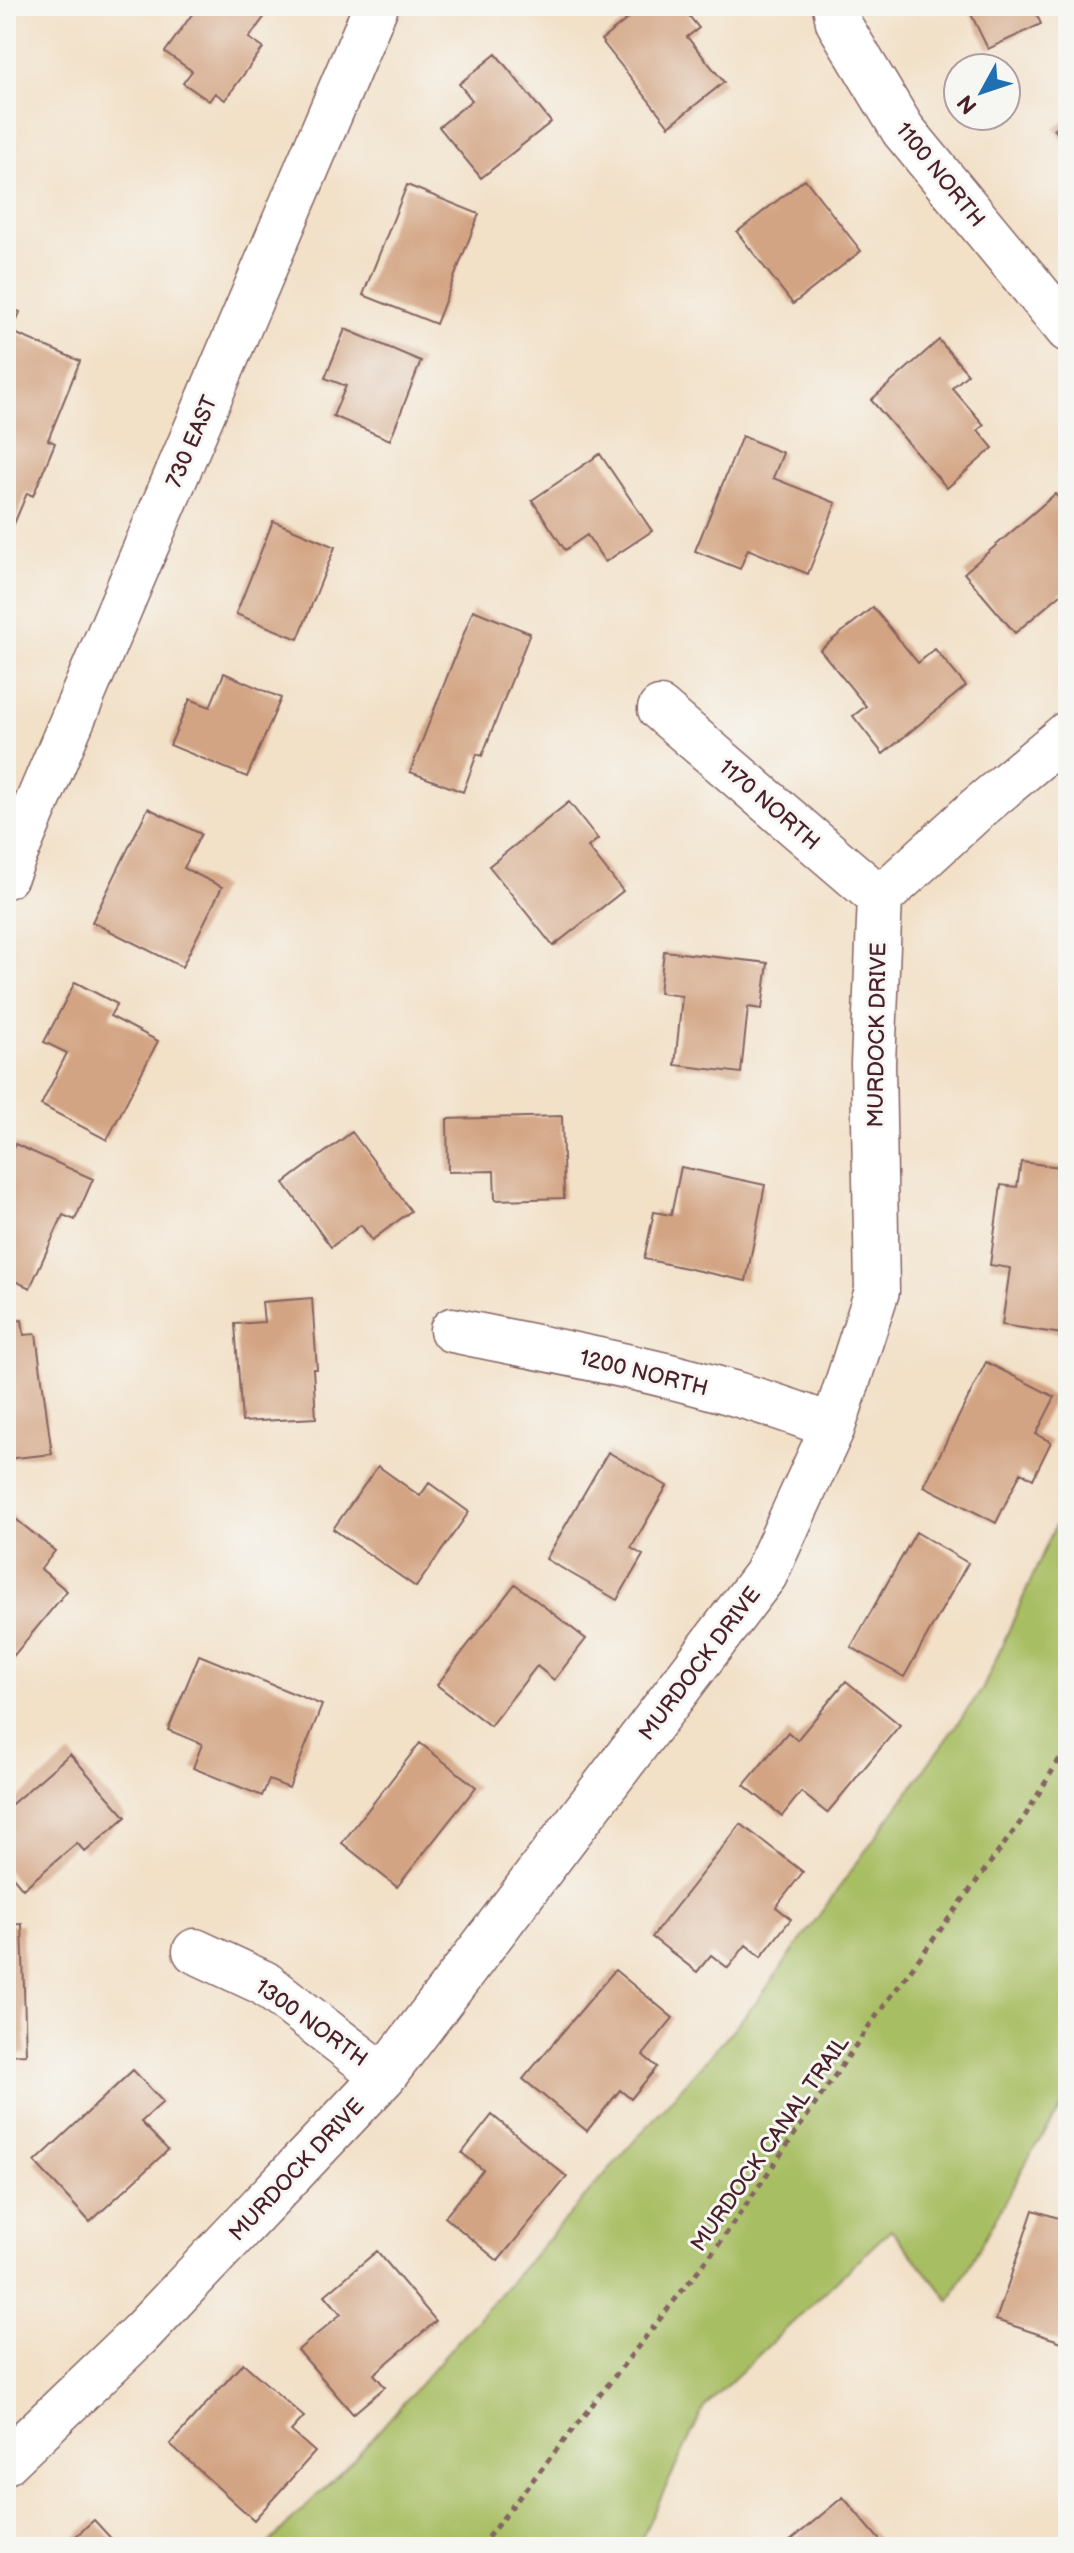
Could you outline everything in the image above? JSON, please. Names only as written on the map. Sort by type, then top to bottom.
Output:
[{"type":"street","name":"730 EAST","points":[[6,876],[376,6]]},
{"type":"street","name":"1100 NORTH","points":[[835,6],[838,22],[903,130],[1068,330]]},
{"type":"street","name":"1170 NORTH","points":[[660,709],[880,898]]},
{"type":"street","points":[[880,898],[977,809],[1068,733]]},
{"type":"street","name":"MURDOCK DRIVE","points":[[6,2462],[141,2333],[384,2076],[765,1575],[833,1427],[877,1291],[873,1063],[880,898]]},
{"type":"street","name":"1200 NORTH","points":[[452,1330],[604,1361],[781,1406],[833,1427]]},
{"type":"street","name":"1300 NORTH","points":[[195,1951],[264,1983],[384,2076]]},
{"type":"path","name":"MURDOCK CANAL TRAIL","points":[[480,2547],[719,2244],[869,2026],[1025,1816],[1068,1745]]},
{"type":"green space","points":[[1068,1497],[1068,2099],[1033,2150],[950,2301],[891,2229],[705,2406],[637,2547],[265,2547],[354,2459],[755,2004],[983,1688]]},
{"type":"building","points":[[198,6],[265,6],[270,9],[249,38],[263,48],[225,100],[215,93],[209,101],[183,83],[192,71],[165,52]]},
{"type":"building","points":[[644,6],[681,6],[699,28],[687,37],[724,82],[669,126],[601,40]]},
{"type":"building","points":[[967,6],[1033,6],[1041,24],[988,49]]},
{"type":"building","points":[[496,54],[551,122],[481,178],[439,127],[472,100],[459,84]]},
{"type":"building","points":[[1068,118],[1068,146],[1054,129]]},
{"type":"building","points":[[805,179],[861,251],[793,304],[737,232]]},
{"type":"building","points":[[407,185],[479,214],[436,324],[363,295]]},
{"type":"building","points":[[6,306],[20,312],[12,332],[80,361],[48,440],[55,443],[33,496],[27,493],[6,543]]},
{"type":"building","points":[[345,329],[421,361],[390,440],[333,416],[346,386],[325,378]]},
{"type":"building","points":[[939,340],[968,374],[952,388],[984,425],[978,430],[993,448],[947,488],[871,400]]},
{"type":"building","points":[[742,436],[783,453],[773,478],[836,503],[808,574],[748,549],[740,569],[695,551]]},
{"type":"building","points":[[600,454],[652,531],[605,562],[587,535],[565,550],[532,500]]},
{"type":"building","points":[[1055,494],[1068,509],[1068,588],[1015,633],[964,573]]},
{"type":"building","points":[[273,521],[335,547],[298,639],[236,614]]},
{"type":"building","points":[[873,607],[918,663],[935,649],[966,686],[883,754],[853,716],[866,706],[820,650]]},
{"type":"building","points":[[473,610],[530,633],[482,756],[477,754],[463,792],[410,772]]},
{"type":"building","points":[[224,673],[281,698],[247,777],[170,745],[190,699],[210,707]]},
{"type":"building","points":[[569,802],[598,839],[588,847],[623,891],[553,946],[489,866]]},
{"type":"building","points":[[148,808],[201,834],[184,868],[222,887],[182,967],[92,922]]},
{"type":"building","points":[[664,951],[768,963],[762,1009],[748,1007],[741,1073],[675,1065],[682,996],[659,993]]},
{"type":"building","points":[[75,982],[117,1004],[110,1016],[158,1041],[107,1140],[41,1105],[67,1053],[44,1042]]},
{"type":"building","points":[[562,1116],[564,1198],[495,1200],[494,1171],[448,1172],[447,1119]]},
{"type":"building","points":[[352,1132],[411,1211],[372,1240],[361,1225],[331,1247],[284,1183]]},
{"type":"building","points":[[15,1144],[93,1179],[75,1220],[63,1215],[30,1288],[6,1277],[6,1164]]},
{"type":"building","points":[[1021,1162],[1068,1168],[1068,1300],[1063,1334],[1002,1325],[1010,1268],[990,1265],[1001,1185],[1017,1187]]},
{"type":"building","points":[[681,1167],[765,1185],[746,1281],[644,1259],[654,1212],[671,1215]]},
{"type":"building","points":[[312,1298],[317,1369],[313,1369],[316,1418],[242,1422],[235,1324],[264,1322],[262,1302]]},
{"type":"building","points":[[22,1320],[24,1335],[36,1334],[52,1454],[6,1459],[6,1322]]},
{"type":"building","points":[[986,1362],[1055,1397],[1036,1434],[1051,1442],[1033,1479],[1021,1472],[996,1523],[924,1486]]},
{"type":"building","points":[[608,1452],[667,1486],[631,1548],[643,1555],[617,1600],[546,1559]]},
{"type":"building","points":[[378,1466],[420,1496],[429,1483],[469,1512],[416,1587],[333,1529]]},
{"type":"building","points":[[6,1511],[55,1551],[41,1569],[67,1591],[6,1665]]},
{"type":"building","points":[[916,1532],[968,1563],[904,1677],[851,1647]]},
{"type":"building","points":[[515,1584],[586,1639],[554,1680],[537,1666],[490,1726],[437,1685]]},
{"type":"building","points":[[199,1655],[322,1705],[289,1788],[269,1780],[262,1796],[193,1768],[202,1744],[168,1730]]},
{"type":"building","points":[[846,1681],[900,1725],[827,1813],[801,1792],[782,1816],[744,1785],[788,1732],[797,1740]]},
{"type":"building","points":[[420,1743],[476,1787],[397,1887],[342,1843]]},
{"type":"building","points":[[70,1754],[126,1817],[85,1852],[77,1843],[23,1889],[6,1869],[6,1809]]},
{"type":"building","points":[[741,1824],[803,1872],[776,1907],[791,1919],[761,1957],[746,1945],[728,1968],[711,1955],[697,1972],[652,1937]]},
{"type":"building","points":[[22,1924],[26,2054],[6,2055],[6,1925]]},
{"type":"building","points":[[615,1970],[673,2018],[643,2055],[657,2067],[631,2099],[620,2090],[587,2131],[523,2079]]},
{"type":"building","points":[[133,2070],[163,2102],[141,2122],[168,2150],[90,2222],[35,2162]]},
{"type":"building","points":[[492,2115],[567,2177],[498,2261],[445,2217],[483,2170],[462,2153]]},
{"type":"building","points":[[1033,2210],[1068,2221],[1068,2344],[996,2320]]},
{"type":"building","points":[[377,2251],[436,2321],[374,2374],[385,2387],[353,2414],[298,2350],[341,2314],[325,2295]]},
{"type":"building","points":[[243,2363],[304,2417],[291,2431],[315,2452],[254,2520],[170,2444]]},
{"type":"building","points":[[843,2497],[883,2544],[880,2547],[783,2547]]},
{"type":"building","points":[[94,2520],[119,2547],[64,2547]]}]
